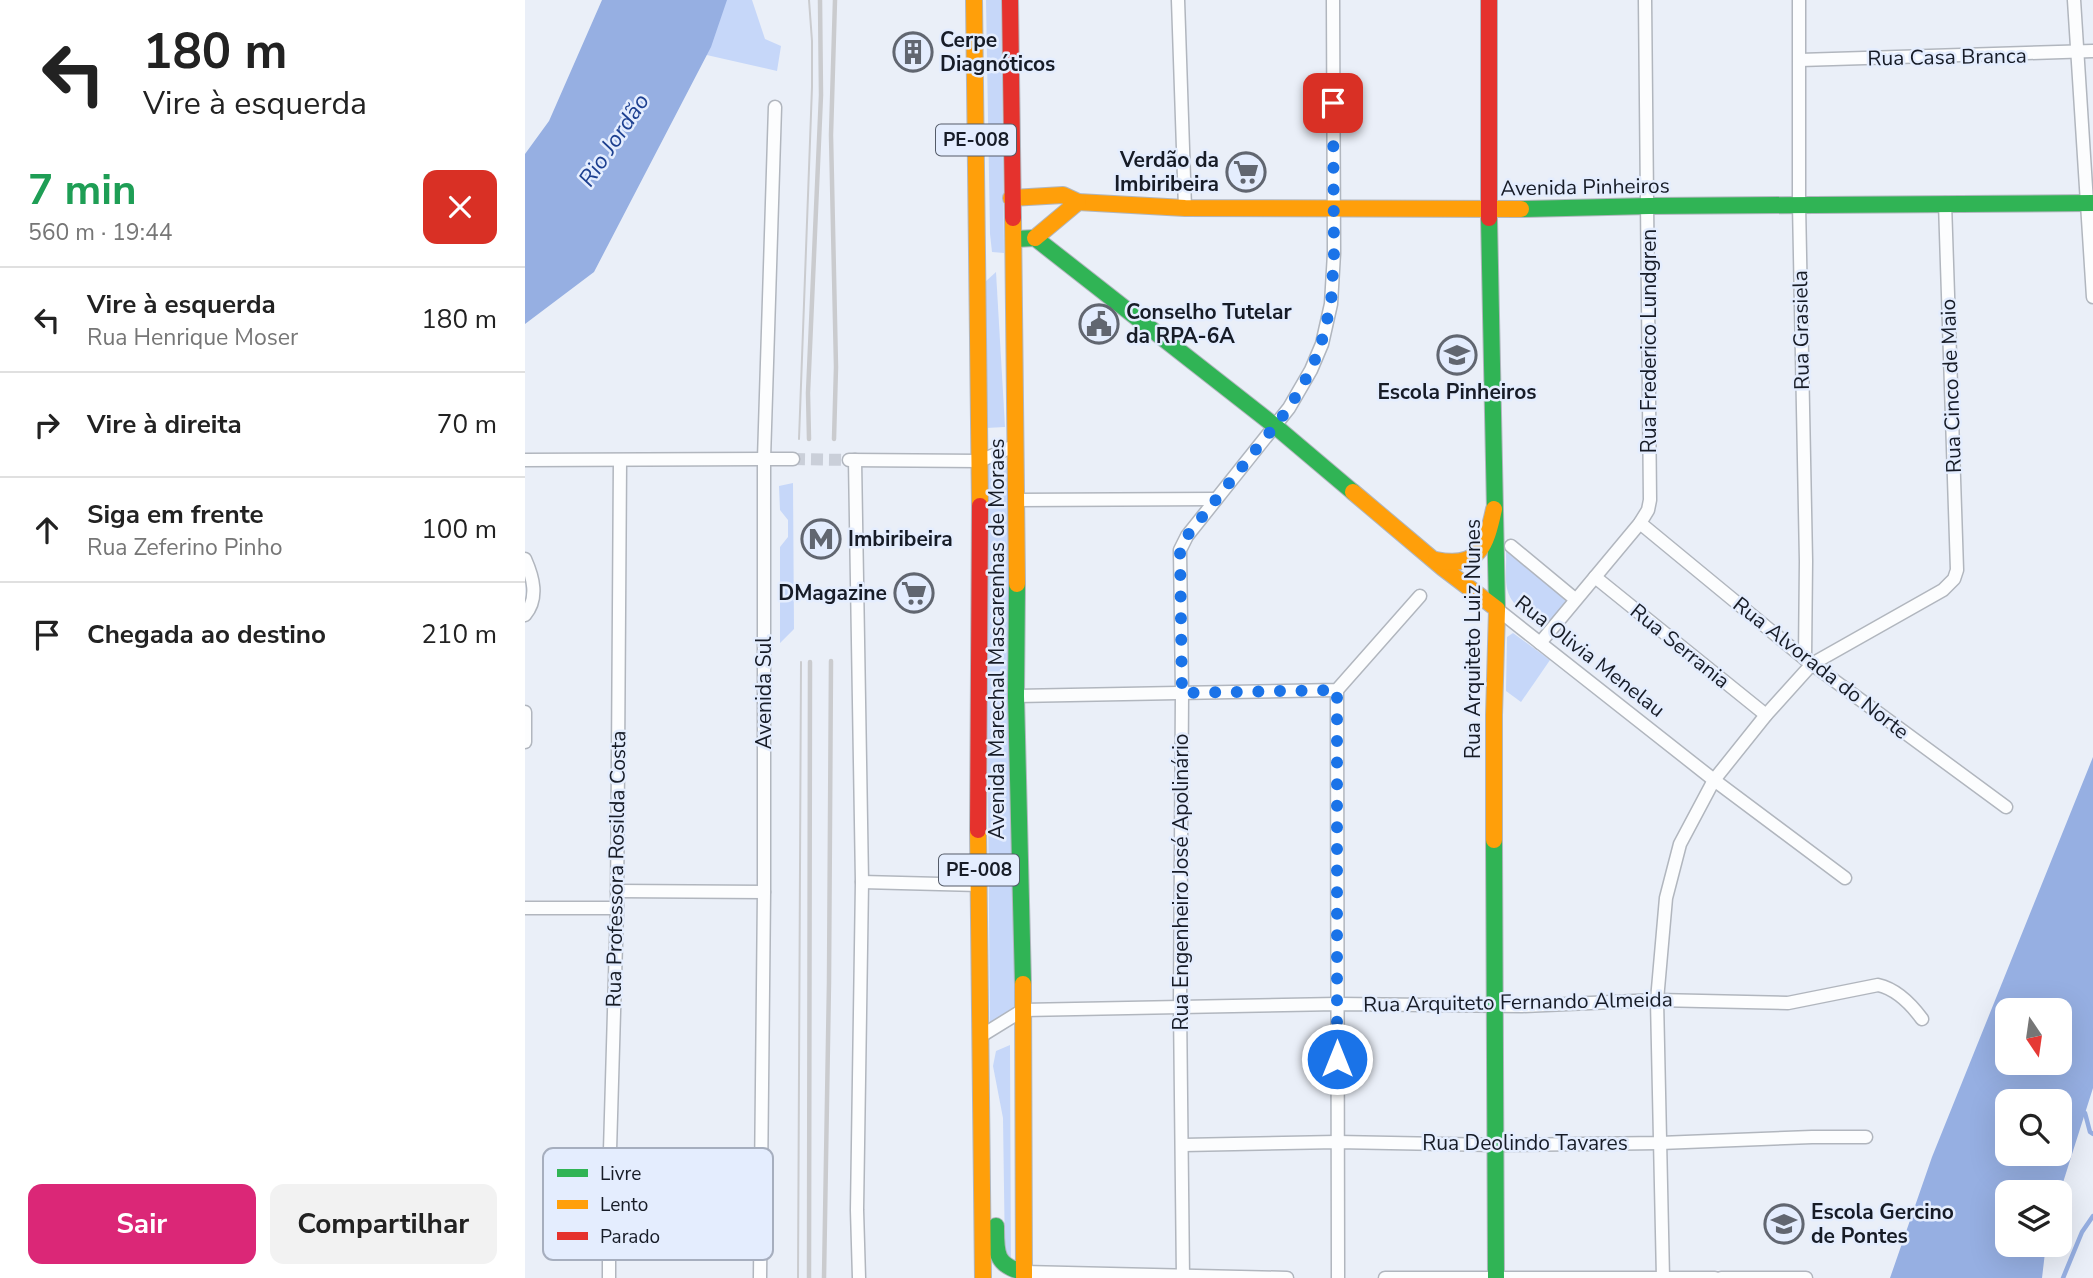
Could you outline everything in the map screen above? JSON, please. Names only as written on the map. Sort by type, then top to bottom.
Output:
[{"type":"main road","name":"Avenida Marechal Mascarenhas de Moraes","points":[[974,0],[980,461],[979,885],[983,1278]]},
{"type":"main road","name":"Avenida Marechal Mascarenhas de Moraes","points":[[1010,0],[1024,1275]]},
{"type":"main road","name":"Rua Arquiteto Luiz Nunes","points":[[1489,0],[1489,210],[1497,609],[1494,715],[1496,1277]]},
{"type":"main road","name":"Avenida Pinheiros","points":[[1011,198],[1063,195],[1078,202],[1185,208],[1489,210],[1799,204],[2091,203]]},
{"type":"main road","points":[[978,280],[1014,239],[1035,239],[1078,202]]},
{"type":"main road","name":"Rua Olivia Menelau","points":[[1035,239],[1275,426],[1497,609]]},
{"type":"main road","points":[[1432,558],[1456,565],[1478,554],[1489,536],[1494,509]]},
{"type":"main road","points":[[981,1088],[996,1152],[996,1246],[1003,1266],[1024,1275]]},
{"type":"street","points":[[1178,0],[1185,208]]},
{"type":"street","name":"Rua Engenheiro José Apolinário","points":[[1183,1277],[1180,550],[1187,536],[1275,426],[1311,370],[1321,344],[1331,304],[1334,253],[1333,0]]},
{"type":"street","name":"Rua Frederico Lundgren","points":[[1540,643],[1640,523],[1648,510],[1650,500],[1645,0]]},
{"type":"street","name":"Rua Grasiela","points":[[1799,0],[1799,204],[1808,662]]},
{"type":"street","points":[[2074,0],[2091,203],[2093,297]]},
{"type":"street","name":"Rua Casa Branca","points":[[1800,60],[2093,51]]},
{"type":"street","name":"Avenida Sul","points":[[761,1148],[764,459],[775,107]]},
{"type":"street","name":"Rua Cinco de Maio","points":[[1808,662],[1943,590],[1954,579],[1957,569],[1945,203]]},
{"type":"street","points":[[859,1278],[857,1210],[862,882],[852,460],[980,461],[1016,445]]},
{"type":"street","points":[[525,460],[793,459]]},
{"type":"street","name":"Rua Professora Rosilda Costa","points":[[610,1148],[617,908],[620,461]]},
{"type":"street","points":[[1017,500],[1216,499]]},
{"type":"street","name":"Rua Alvorada do Norte","points":[[1640,523],[1808,662],[2006,807]]},
{"type":"street","points":[[1511,546],[1575,599]]},
{"type":"street","points":[[525,559],[532,576],[533,594],[532,606],[525,615]]},
{"type":"street","name":"Rua Serrania","points":[[1595,577],[1766,715]]},
{"type":"street","points":[[1338,1278],[1337,690],[1420,596]]},
{"type":"street","name":"Rua Olivia Menelau","points":[[1497,609],[1714,780],[1845,878]]},
{"type":"street","points":[[1663,1277],[1657,1000],[1666,898],[1671,873],[1680,844],[1714,780],[1808,662]]},
{"type":"street","points":[[1016,696],[1337,690]]},
{"type":"street","points":[[525,712],[525,742]]},
{"type":"street","points":[[862,882],[979,885]]},
{"type":"street","points":[[617,891],[764,892]]},
{"type":"street","points":[[525,908],[617,908]]},
{"type":"street","name":"Rua Arquiteto Fernando Almeida","points":[[1023,1010],[1337,1004],[1496,1006],[1657,1000],[1788,1003],[1878,985],[1889,987],[1908,1002],[1922,1019]]},
{"type":"street","points":[[981,1036],[1023,1010]]},
{"type":"street","name":"Rua Deolindo Tavares","points":[[1183,1144],[1337,1142],[1497,1145],[1866,1137]]},
{"type":"street","name":"Rua Professora Rosilda Costa","points":[[609,1260],[609,1278]]},
{"type":"street","name":"Avenida Sul","points":[[760,1260],[760,1278]]},
{"type":"street","points":[[1024,1275],[1287,1278]]},
{"type":"street","points":[[1385,1278],[1715,1278]]},
{"type":"street","points":[[1721,1278],[1806,1278]]},
{"type":"shaded area","points":[[702,0],[752,0],[765,39],[781,46],[777,71],[689,51]]},
{"type":"shaded area","points":[[986,0],[1001,0],[1004,253],[992,252],[990,234]]},
{"type":"shaded area","points":[[996,272],[1005,427],[986,428],[984,283]]},
{"type":"shaded area","points":[[985,464],[1008,465],[1016,1010],[990,1024]]},
{"type":"shaded area","points":[[793,483],[794,629],[780,643],[780,547],[788,537],[788,520],[780,510],[779,486]]},
{"type":"shaded area","points":[[1506,551],[1565,599],[1565,603],[1548,626],[1535,623],[1509,595]]},
{"type":"shaded area","points":[[1513,633],[1550,660],[1521,702],[1506,691],[1507,637]]},
{"type":"shaded area","points":[[1010,1045],[1011,1265],[1005,1258],[1003,1118],[993,1066],[996,1051]]},
{"type":"water","name":"Rio Jordão","points":[[602,0],[727,0],[711,47],[594,272],[525,324],[525,154],[549,121]]},
{"type":"water","points":[[2093,757],[2093,1088],[2072,1154],[2072,1089],[1995,1089],[1995,1166],[2068,1166],[2064,1180],[1995,1180],[1995,1257],[2044,1257],[2042,1278],[1890,1278],[1932,1157],[1995,1000],[1995,1075],[2072,1075],[2072,998],[1996,998]]},
{"type":"waterway","points":[[2085,1113],[2093,1134]]},
{"type":"waterway","points":[[2063,1278],[2082,1232],[2093,1216]]},
{"type":"tunnel","points":[[793,459],[849,460]]},
{"type":"tram line","points":[[799,439],[812,87],[809,0]]},
{"type":"tram line","points":[[798,1278],[801,662]]},
{"type":"railway","points":[[809,439],[808,393],[821,95],[820,0]]},
{"type":"railway","points":[[834,439],[836,367],[831,135],[835,0]]},
{"type":"railway","points":[[824,1278],[831,661]]},
{"type":"railway","points":[[809,1278],[810,662]]},
{"type":"traffic: fast","points":[[1521,209],[2093,203]]},
{"type":"traffic: fast","points":[[1489,218],[1497,609]]},
{"type":"traffic: fast","points":[[1014,239],[1035,238],[1275,426],[1353,492]]},
{"type":"traffic: fast","points":[[1017,584],[1016,696],[1023,984]]},
{"type":"traffic: fast","points":[[1494,840],[1496,1278]]},
{"type":"traffic: fast","points":[[996,1226],[997,1250],[1002,1262],[1024,1272]]},
{"type":"traffic: slow","points":[[974,0],[980,506]]},
{"type":"traffic: slow","points":[[1011,198],[1063,195],[1078,202],[1185,208],[1521,209]]},
{"type":"traffic: slow","points":[[1035,238],[1078,202]]},
{"type":"traffic: slow","points":[[1013,218],[1017,584]]},
{"type":"traffic: slow","points":[[1353,492],[1443,568],[1497,609],[1494,840]]},
{"type":"traffic: slow","points":[[1436,560],[1462,561],[1478,552],[1488,534],[1494,509]]},
{"type":"traffic: slow","points":[[978,830],[983,1278]]},
{"type":"traffic: slow","points":[[1023,984],[1024,1278]]},
{"type":"traffic: jam","points":[[1010,0],[1013,218]]},
{"type":"traffic: jam","points":[[1489,0],[1489,218]]},
{"type":"traffic: jam","points":[[978,830],[980,506]]},
{"type":"place","name":"Cerpe Diagnóticos","points":[[913,52]]},
{"type":"place","name":"Verdão da Imbiribeira","points":[[1246,172]]},
{"type":"place","name":"Conselho Tutelar da RPA-6A","points":[[1099,324]]},
{"type":"place","name":"Escola Pinheiros","points":[[1457,355]]},
{"type":"place","name":"Imbiribeira","points":[[821,539]]},
{"type":"place","name":"DMagazine","points":[[914,593]]},
{"type":"place","name":"Escola Gercino de Pontes","points":[[1784,1224]]},
{"type":"route","points":[[1333,103],[1334,253],[1331,304],[1321,344],[1311,370],[1289,408],[1182,542],[1180,550],[1182,693],[1337,690],[1337,1059]]}]
